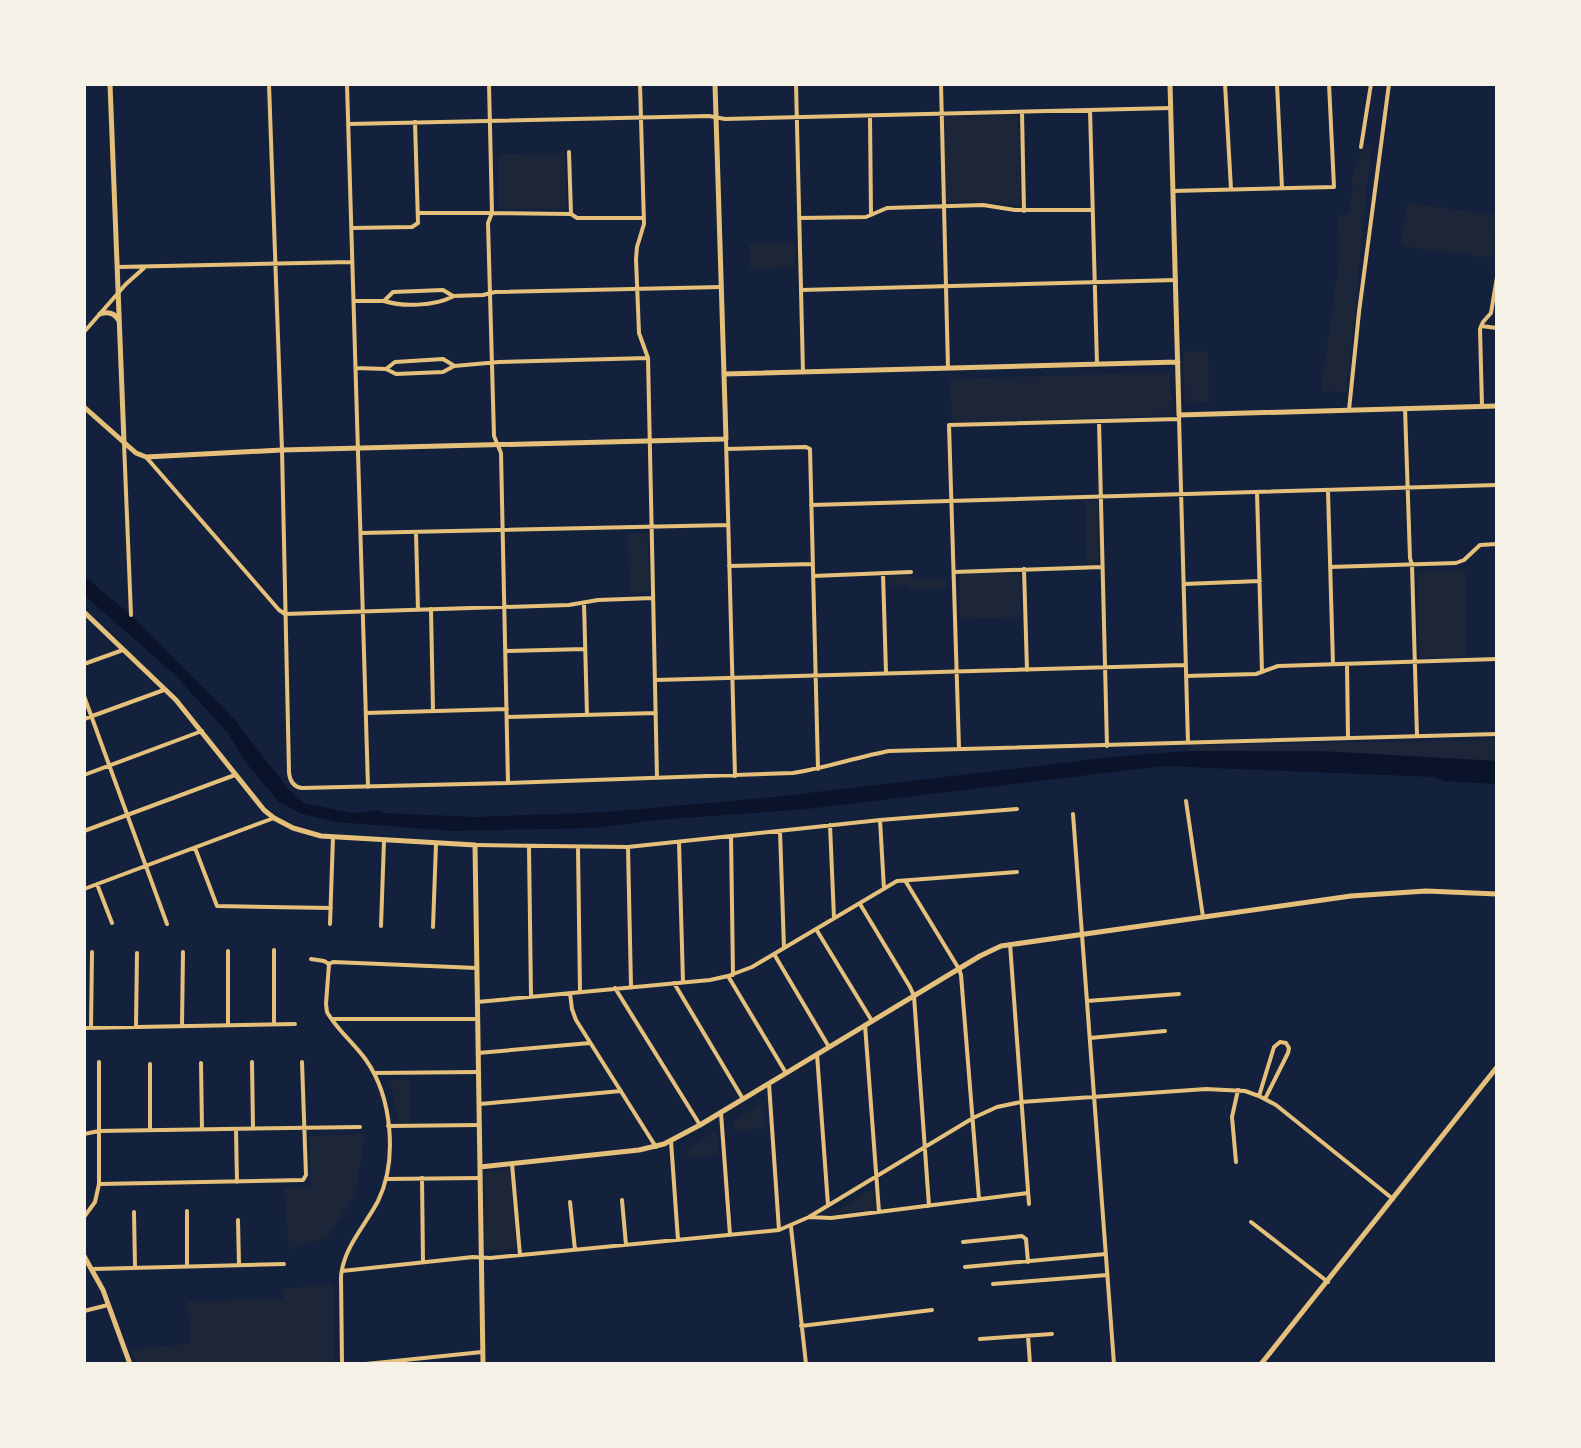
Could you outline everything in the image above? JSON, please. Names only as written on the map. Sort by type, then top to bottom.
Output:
[{"type":"street","points":[[110,84],[131,615]]},
{"type":"street","points":[[269,84],[289,773],[293,784],[302,788],[368,787],[735,776],[818,769],[889,751],[1497,734]]},
{"type":"street","points":[[347,84],[368,787]]},
{"type":"street","points":[[489,84],[492,213],[488,223],[494,436],[501,453],[508,783]]},
{"type":"street","points":[[640,84],[644,218],[636,253],[639,333],[648,358],[657,779]]},
{"type":"street","points":[[715,84],[735,776]]},
{"type":"street","points":[[796,84],[803,372]]},
{"type":"street","points":[[941,84],[948,368]]},
{"type":"street","points":[[1170,84],[1188,743]]},
{"type":"street","points":[[1225,84],[1231,189]]},
{"type":"street","points":[[1277,84],[1282,188]]},
{"type":"street","points":[[1173,191],[1334,187],[1329,84]]},
{"type":"street","points":[[1361,147],[1371,84]]},
{"type":"street","points":[[1349,410],[1389,84]]},
{"type":"street","points":[[348,124],[1171,108]]},
{"type":"street","points":[[1090,110],[1097,364]]},
{"type":"street","points":[[1022,112],[1024,211]]},
{"type":"street","points":[[870,116],[871,215]]},
{"type":"street","points":[[351,228],[416,225],[415,122]]},
{"type":"street","points":[[569,152],[571,214]]},
{"type":"street","points":[[799,218],[871,215],[887,208],[944,206],[983,205],[1024,211],[1093,210]]},
{"type":"street","points":[[418,213],[644,218]]},
{"type":"street","points":[[118,267],[352,262]]},
{"type":"street","points":[[84,332],[146,267]]},
{"type":"street","points":[[1482,406],[1481,326],[1491,313],[1497,277]]},
{"type":"street","points":[[801,290],[1176,280]]},
{"type":"street","points":[[354,301],[441,303],[453,296],[721,287]]},
{"type":"street","points":[[384,301],[393,292],[443,290],[453,296]]},
{"type":"street","points":[[100,314],[114,314],[119,323]]},
{"type":"street","points":[[1481,326],[1497,328]]},
{"type":"street","points":[[356,368],[386,369],[396,374],[443,372],[454,366],[492,363],[648,358]]},
{"type":"street","points":[[386,369],[395,362],[443,359],[454,366]]},
{"type":"street","points":[[724,374],[1178,362]]},
{"type":"street","points":[[959,749],[949,425],[1497,406]]},
{"type":"street","points":[[84,407],[136,453],[146,457],[282,450],[726,439]]},
{"type":"street","points":[[1405,408],[1417,736]]},
{"type":"street","points":[[103,425],[115,425],[123,417]]},
{"type":"street","points":[[1099,421],[1107,746]]},
{"type":"street","points":[[726,449],[809,448],[818,769]]},
{"type":"street","points":[[146,457],[285,614],[569,605],[598,600],[653,598]]},
{"type":"street","points":[[811,505],[1497,485]]},
{"type":"street","points":[[1328,490],[1333,664]]},
{"type":"street","points":[[1257,492],[1262,672]]},
{"type":"street","points":[[361,533],[728,525]]},
{"type":"street","points":[[416,532],[418,610]]},
{"type":"street","points":[[1330,567],[1459,562],[1480,545],[1497,544]]},
{"type":"street","points":[[729,566],[813,564]]},
{"type":"street","points":[[954,572],[1102,567]]},
{"type":"street","points":[[1024,569],[1027,670]]},
{"type":"street","points":[[813,576],[911,572]]},
{"type":"street","points":[[883,573],[886,673]]},
{"type":"street","points":[[1184,584],[1260,581]]},
{"type":"street","points":[[584,603],[587,715]]},
{"type":"street","points":[[431,609],[433,711]]},
{"type":"street","points":[[84,612],[166,690],[264,810],[300,831],[333,837],[436,844],[628,847],[1017,809]]},
{"type":"street","points":[[505,651],[585,649]]},
{"type":"street","points":[[84,664],[125,650]]},
{"type":"street","points":[[1186,676],[1253,674],[1275,666],[1497,659]]},
{"type":"street","points":[[1347,664],[1348,738]]},
{"type":"street","points":[[655,680],[1186,665]]},
{"type":"street","points":[[84,719],[166,690]]},
{"type":"street","points":[[84,696],[167,924]]},
{"type":"street","points":[[366,713],[507,709]]},
{"type":"street","points":[[507,717],[656,713]]},
{"type":"street","points":[[84,775],[202,731]]},
{"type":"street","points":[[84,831],[235,775]]},
{"type":"street","points":[[1186,801],[1203,917]]},
{"type":"street","points":[[1073,814],[1114,1364]]},
{"type":"street","points":[[84,889],[274,818]]},
{"type":"street","points":[[880,820],[884,889]]},
{"type":"street","points":[[830,825],[834,918]]},
{"type":"street","points":[[780,831],[784,948]]},
{"type":"street","points":[[731,836],[730,976],[786,1073]]},
{"type":"street","points":[[330,924],[333,837]]},
{"type":"street","points":[[381,926],[384,841]]},
{"type":"street","points":[[679,842],[683,982]]},
{"type":"street","points":[[433,927],[436,844]]},
{"type":"street","points":[[475,845],[483,1364]]},
{"type":"street","points":[[529,847],[531,997]]},
{"type":"street","points":[[628,847],[631,987]]},
{"type":"street","points":[[195,848],[217,906],[331,908]]},
{"type":"street","points":[[578,848],[580,992]]},
{"type":"street","points":[[477,1002],[730,976],[752,967],[897,881],[1017,872]]},
{"type":"street","points":[[904,881],[959,969],[962,980],[979,1199]]},
{"type":"street","points":[[97,884],[112,923]]},
{"type":"street","points":[[480,1167],[639,1150],[671,1141],[992,949],[1010,944],[1374,894],[1426,891],[1497,894]]},
{"type":"street","points":[[859,903],[914,996],[929,1206]]},
{"type":"street","points":[[816,929],[872,1021]]},
{"type":"street","points":[[1010,944],[1029,1204]]},
{"type":"street","points":[[274,950],[274,1024]]},
{"type":"street","points":[[228,951],[228,1025]]},
{"type":"street","points":[[91,1028],[92,952]]},
{"type":"street","points":[[182,1026],[183,952]]},
{"type":"street","points":[[136,1027],[137,953]]},
{"type":"street","points":[[774,954],[829,1047]]},
{"type":"street","points":[[311,959],[329,964],[477,968]]},
{"type":"street","points":[[329,964],[327,1012],[374,1073],[388,1126],[386,1179],[376,1204],[345,1256],[342,1271],[342,1364]]},
{"type":"street","points":[[674,983],[743,1099]]},
{"type":"street","points":[[615,988],[700,1125]]},
{"type":"street","points":[[570,993],[573,1013],[656,1147]]},
{"type":"street","points":[[1087,1001],[1179,994]]},
{"type":"street","points":[[331,1019],[478,1019]]},
{"type":"street","points":[[84,1028],[295,1024]]},
{"type":"street","points":[[865,1025],[879,1212]]},
{"type":"street","points":[[1090,1038],[1165,1031]]},
{"type":"street","points":[[478,1053],[590,1043]]},
{"type":"street","points":[[1259,1096],[1274,1047],[1278,1043],[1286,1043],[1288,1053],[1265,1099]]},
{"type":"street","points":[[817,1054],[828,1205]]},
{"type":"street","points":[[84,1217],[95,1202],[99,1184],[99,1062]]},
{"type":"street","points":[[252,1062],[253,1128]]},
{"type":"street","points":[[99,1184],[305,1179],[302,1062]]},
{"type":"street","points":[[201,1063],[202,1129]]},
{"type":"street","points":[[150,1064],[150,1130]]},
{"type":"street","points":[[1261,1364],[1497,1067]]},
{"type":"street","points":[[374,1073],[478,1072]]},
{"type":"street","points":[[769,1083],[779,1230]]},
{"type":"street","points":[[342,1271],[779,1230],[809,1217],[973,1118],[997,1107],[1021,1102],[1201,1089],[1238,1090],[1265,1099],[1287,1113],[1393,1199]]},
{"type":"street","points":[[1236,1162],[1232,1117],[1238,1090]]},
{"type":"street","points":[[479,1104],[621,1091]]},
{"type":"street","points":[[721,1113],[730,1235]]},
{"type":"street","points":[[388,1126],[479,1125]]},
{"type":"street","points":[[84,1134],[99,1131],[360,1127]]},
{"type":"street","points":[[236,1129],[237,1182]]},
{"type":"street","points":[[671,1141],[678,1240]]},
{"type":"street","points":[[512,1164],[520,1255]]},
{"type":"street","points":[[422,1178],[423,1262]]},
{"type":"street","points":[[386,1179],[480,1178]]},
{"type":"street","points":[[809,1217],[831,1218],[1028,1193]]},
{"type":"street","points":[[622,1200],[626,1245]]},
{"type":"street","points":[[570,1202],[575,1250]]},
{"type":"street","points":[[187,1211],[187,1266]]},
{"type":"street","points":[[134,1212],[135,1267]]},
{"type":"street","points":[[238,1220],[239,1265]]},
{"type":"street","points":[[1251,1222],[1328,1282]]},
{"type":"street","points":[[790,1226],[806,1364]]},
{"type":"street","points":[[963,1242],[1022,1236],[1026,1239],[1028,1262]]},
{"type":"street","points":[[965,1267],[1106,1254]]},
{"type":"street","points":[[84,1256],[108,1305],[127,1363]]},
{"type":"street","points":[[93,1269],[284,1264]]},
{"type":"street","points":[[993,1284],[1107,1275]]},
{"type":"street","points":[[84,1311],[108,1305]]},
{"type":"street","points":[[801,1326],[932,1310]]},
{"type":"street","points":[[980,1339],[1052,1334]]},
{"type":"street","points":[[1028,1336],[1030,1364]]},
{"type":"street","points":[[366,1364],[482,1352]]},
{"type":"shaded area","points":[[1018,114],[1021,207],[985,202],[946,202],[944,116]]},
{"type":"shaded area","points":[[1364,146],[1371,147],[1347,392],[1321,391],[1340,254],[1338,215],[1349,214],[1352,177]]},
{"type":"shaded area","points":[[565,153],[566,209],[499,209],[499,154]]},
{"type":"shaded area","points":[[1407,203],[1497,215],[1492,258],[1401,246]]},
{"type":"shaded area","points":[[794,242],[795,267],[750,269],[749,244]]},
{"type":"shaded area","points":[[1208,351],[1209,402],[1185,403],[1183,352]]},
{"type":"shaded area","points":[[1170,372],[1172,415],[952,423],[950,379]]},
{"type":"shaded area","points":[[1085,500],[1098,502],[1099,561],[1095,564],[1087,564]]},
{"type":"shaded area","points":[[647,533],[650,592],[630,593],[627,534]]},
{"type":"shaded area","points":[[1465,570],[1467,657],[1419,658],[1417,572]]},
{"type":"shaded area","points":[[1016,572],[1020,575],[1022,617],[960,619],[960,577],[964,573]]},
{"type":"shaded area","points":[[910,575],[917,580],[946,579],[946,588],[889,586],[888,576]]},
{"type":"shaded area","points":[[84,576],[131,615],[235,720],[288,789],[304,803],[353,813],[379,810],[384,813],[474,817],[606,812],[774,797],[1187,751],[1319,751],[1497,761],[1497,784],[1444,781],[1434,777],[1163,766],[807,809],[657,820],[597,828],[452,831],[336,822],[302,814],[279,802],[247,764],[227,732],[175,675],[84,595]]},
{"type":"shaded area","points":[[1497,740],[1497,761],[1319,751],[1187,751],[1191,745]]},
{"type":"shaded area","points":[[390,1080],[410,1080],[411,1123],[399,1123]]},
{"type":"shaded area","points":[[763,1103],[765,1128],[734,1131],[733,1122]]},
{"type":"shaded area","points":[[716,1130],[719,1155],[687,1158],[686,1150]]},
{"type":"shaded area","points":[[365,1134],[355,1193],[328,1237],[289,1250],[284,1188],[311,1187],[309,1136]]},
{"type":"shaded area","points":[[510,1170],[517,1248],[485,1252],[484,1173]]},
{"type":"shaded area","points":[[873,1188],[876,1210],[832,1214]]},
{"type":"shaded area","points":[[334,1283],[334,1364],[136,1364],[131,1350],[191,1343],[187,1301],[283,1299],[284,1289]]}]
